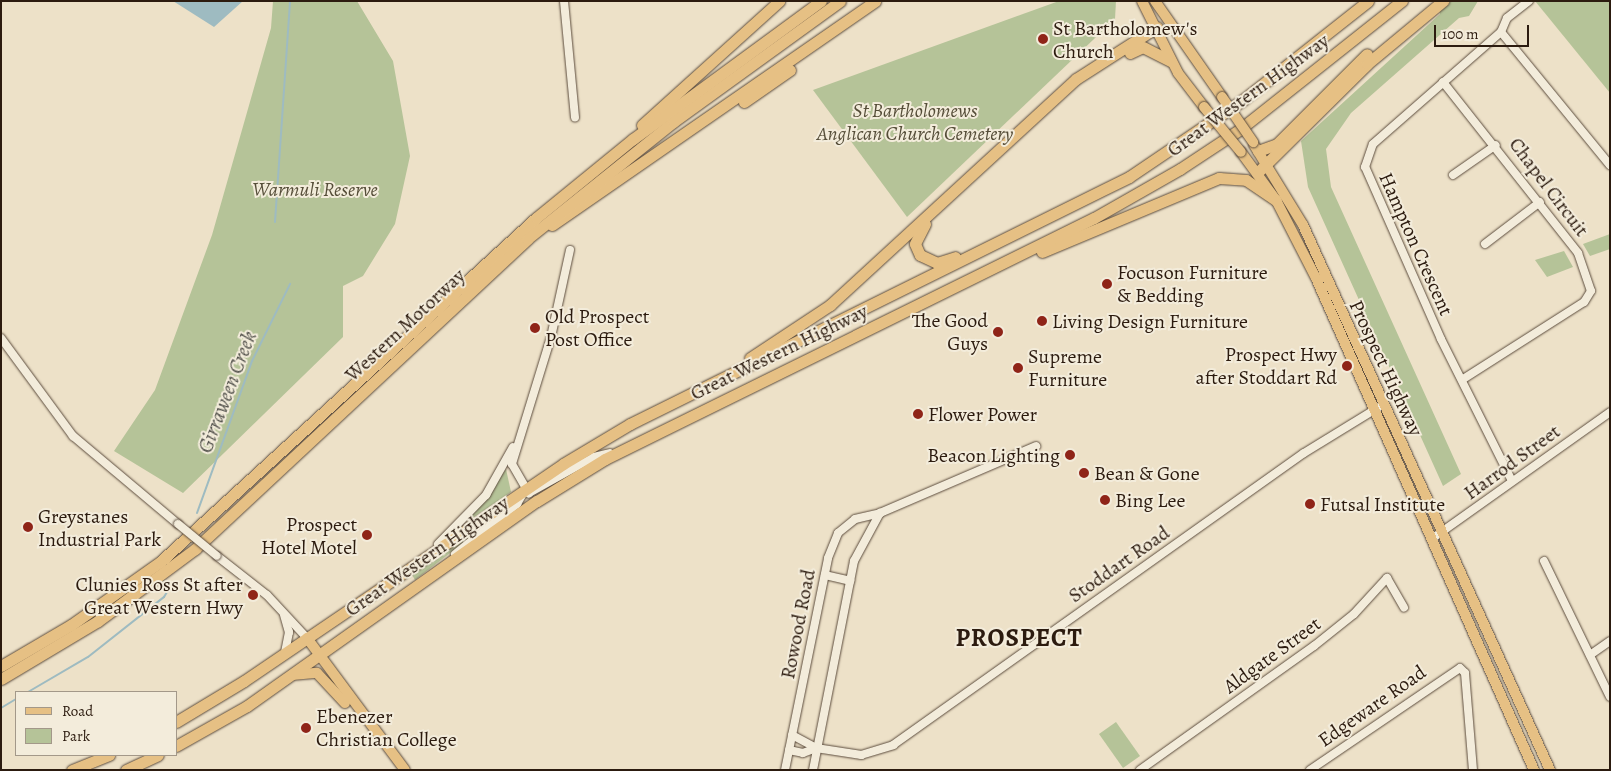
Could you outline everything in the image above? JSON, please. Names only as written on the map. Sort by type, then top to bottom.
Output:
[{"type":"highway","points":[[633,138],[647,118],[779,1]]},
{"type":"highway","name":"Western Motorway","points":[[1,666],[110,599],[183,543],[452,290],[633,138],[821,1]]},
{"type":"highway","name":"Western Motorway","points":[[1,679],[98,621],[195,549],[527,239],[673,122],[840,1]]},
{"type":"highway","points":[[527,239],[583,208],[875,1]]},
{"type":"highway","name":"Great Western Highway","points":[[178,721],[285,654],[432,551],[524,490],[630,424],[1129,177],[1198,132],[1368,1]]},
{"type":"highway","name":"Great Western Highway","points":[[178,745],[292,675],[544,497],[621,451],[965,282],[1180,169],[1271,105],[1402,1]]},
{"type":"highway","points":[[1255,147],[1277,144],[1346,72],[1432,1]]},
{"type":"highway","points":[[1262,169],[1360,70],[1443,1]]},
{"type":"highway","points":[[689,395],[806,324],[1068,86],[1157,27]]},
{"type":"highway","points":[[1018,232],[937,263],[920,255],[915,244],[925,224],[1086,77],[1143,47],[1171,61]]},
{"type":"highway","points":[[965,282],[1210,180],[1246,180],[1276,200]]},
{"type":"highway","points":[[911,286],[927,289],[926,301]]},
{"type":"highway","points":[[72,770],[107,756]]},
{"type":"highway","points":[[126,770],[156,756]]},
{"type":"main road","name":"Prospect Highway","points":[[1142,1],[1157,27],[1171,61],[1241,152],[1262,169],[1303,225],[1433,538],[1534,770]]},
{"type":"main road","name":"Prospect Highway","points":[[1155,1],[1255,147],[1262,169],[1276,200],[1442,532],[1550,770]]},
{"type":"main road","points":[[307,638],[401,768]]},
{"type":"main road","points":[[292,675],[317,673],[361,714]]},
{"type":"street","points":[[564,1],[575,117]]},
{"type":"street","name":"Hampton Crescent","points":[[1512,482],[1365,168],[1373,144],[1502,32],[1507,18],[1528,1]]},
{"type":"street","points":[[1502,32],[1610,165]]},
{"type":"street","name":"Chapel Circuit","points":[[1443,82],[1496,145],[1578,253],[1590,295],[1463,379]]},
{"type":"street","points":[[1453,175],[1496,145]]},
{"type":"street","points":[[1484,244],[1540,202]]},
{"type":"street","points":[[524,490],[512,464],[516,442],[551,337],[570,250]]},
{"type":"street","points":[[1,338],[73,436],[283,611],[307,638]]},
{"type":"street","name":"Stoddart Road","points":[[792,735],[816,748],[861,755],[893,745],[1290,463],[1378,407]]},
{"type":"street","name":"Harrod Street","points":[[1433,538],[1610,412]]},
{"type":"street","points":[[432,551],[486,495],[516,442]]},
{"type":"street","name":"Rowood Road","points":[[785,770],[830,548],[842,528],[855,519],[880,513],[1036,446]]},
{"type":"street","points":[[524,490],[536,491],[594,457],[621,451]]},
{"type":"street","points":[[434,574],[517,504],[524,490]]},
{"type":"street","points":[[813,770],[858,549],[880,513]]},
{"type":"street","points":[[1544,561],[1610,697]]},
{"type":"street","points":[[825,575],[850,581]]},
{"type":"street","name":"Aldgate Street","points":[[1140,770],[1314,646],[1354,614],[1387,578],[1404,608]]},
{"type":"street","points":[[283,611],[289,632],[285,654]]},
{"type":"street","points":[[1590,655],[1610,641]]},
{"type":"street","name":"Edgeware Road","points":[[1310,770],[1453,669],[1460,668],[1465,673],[1473,770]]},
{"type":"street","name":"Stoddart Road","points":[[789,750],[803,753],[816,748]]},
{"type":"green space","name":"Warmuli Reserve","points":[[273,1],[357,1],[393,61],[410,156],[395,224],[363,276],[343,286],[343,337],[183,493],[114,451],[155,390],[212,235],[271,28]]},
{"type":"green space","name":"St Bartholomews Anglican Church Cemetery","points":[[1059,1],[1116,1],[1115,19],[907,217],[813,90]]},
{"type":"green space","points":[[1438,1],[1478,1],[1469,16],[1459,18],[1351,113],[1326,149],[1331,187],[1461,474],[1443,486],[1308,187],[1301,141],[1440,14]]},
{"type":"green space","points":[[1535,1],[1610,1],[1610,93]]},
{"type":"green space","points":[[1610,234],[1610,249],[1590,256],[1583,244]]},
{"type":"green space","points":[[1564,251],[1573,267],[1547,277],[1535,260]]},
{"type":"green space","points":[[506,469],[511,492],[471,519],[470,517]]},
{"type":"green space","points":[[501,511],[502,513],[415,580],[411,573]]},
{"type":"green space","points":[[1116,722],[1140,756],[1123,768],[1099,734]]},
{"type":"water","points":[[173,1],[243,1],[214,27]]},
{"type":"waterway","name":"Girraween Creek","points":[[275,222],[290,1]]},
{"type":"waterway","name":"Girraween Creek","points":[[197,513],[252,361],[290,284]]},
{"type":"waterway","name":"Girraween Creek","points":[[30,691],[88,657],[164,597],[170,587]]},
{"type":"waterway","name":"Girraween Creek","points":[[1,708],[15,700]]},
{"type":"place","name":"St Bartholomew's Church","points":[[1043,39]]},
{"type":"place","name":"Focuson Furniture & Bedding","points":[[1107,284]]},
{"type":"place","name":"Living Design Furniture","points":[[1042,321]]},
{"type":"place","name":"Old Prospect Post Office","points":[[535,328]]},
{"type":"place","name":"The Good Guys","points":[[998,332]]},
{"type":"place","name":"Prospect Hwy after Stoddart Rd","points":[[1347,366]]},
{"type":"place","name":"Supreme Furniture","points":[[1018,368]]},
{"type":"place","name":"Flower Power","points":[[918,414]]},
{"type":"place","name":"Beacon Lighting","points":[[1070,455]]},
{"type":"place","name":"Bean & Gone","points":[[1084,473]]},
{"type":"place","name":"Bing Lee","points":[[1105,500]]},
{"type":"place","name":"Futsal Institute","points":[[1310,504]]},
{"type":"place","name":"Greystanes Industrial Park","points":[[28,527]]},
{"type":"place","name":"Prospect Hotel Motel","points":[[367,535]]},
{"type":"place","name":"Clunies Ross St after Great Western Hwy","points":[[253,595]]},
{"type":"place","name":"Ebenezer Christian College","points":[[306,728]]},
{"type":"district","name":"PROSPECT","points":[[1019,638]]}]
